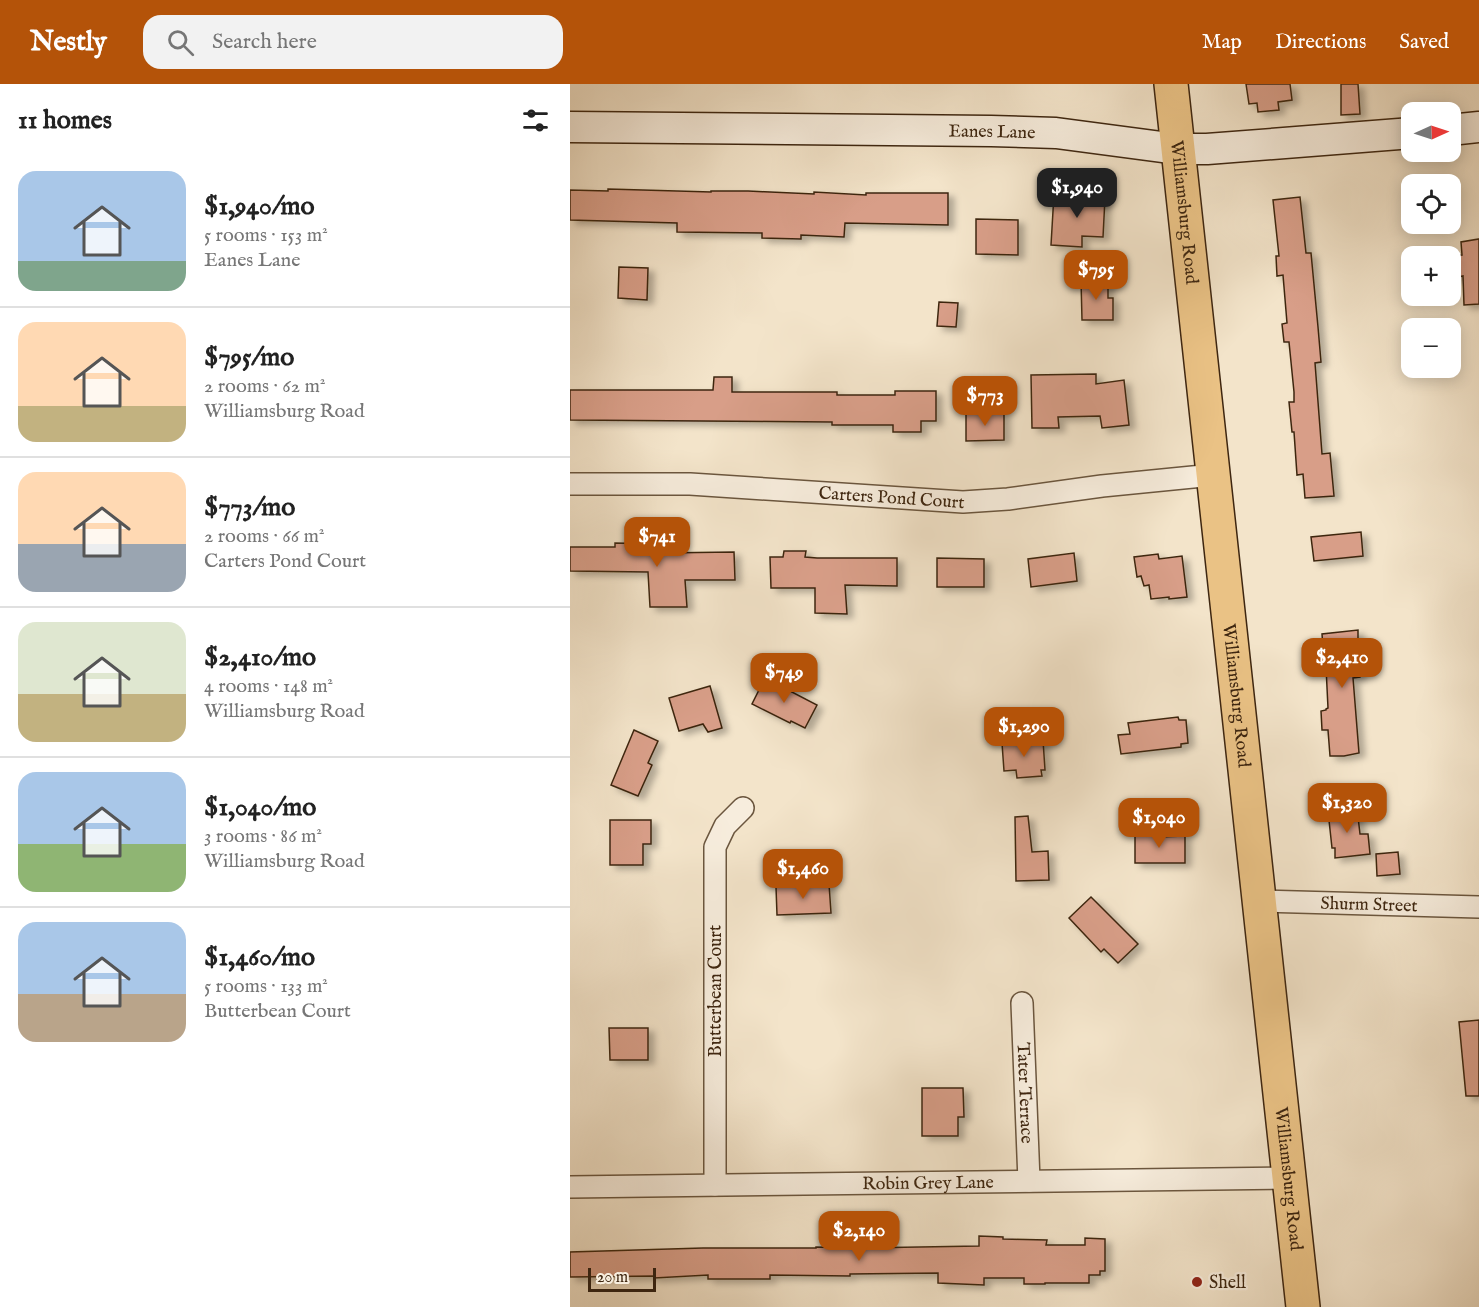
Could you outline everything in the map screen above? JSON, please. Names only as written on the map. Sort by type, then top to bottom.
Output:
[{"type":"main road","name":"Williamsburg Road","points":[[1171,84],[1303,1307]]},
{"type":"street","name":"Eanes Lane","points":[[570,127],[1056,133],[1177,149],[1219,148],[1401,134]]},
{"type":"street","points":[[1461,129],[1479,127]]},
{"type":"street","name":"Carters Pond Court","points":[[570,484],[690,484],[963,502],[1008,499],[1102,486],[1213,475]]},
{"type":"street","name":"Butterbean Court","points":[[715,1185],[715,847],[725,826],[743,808]]},
{"type":"street","name":"Shurm Street","points":[[1258,901],[1479,907]]},
{"type":"street","name":"Tater Terrace","points":[[1022,1003],[1029,1181]]},
{"type":"street","name":"Robin Grey Lane","points":[[570,1187],[1288,1178]]},
{"type":"building","points":[[1246,84],[1290,84],[1292,100],[1278,102],[1279,110],[1258,112],[1257,103],[1249,104]]},
{"type":"building","points":[[1341,84],[1358,84],[1360,114],[1341,115]]},
{"type":"building","points":[[608,189],[866,195],[866,193],[948,193],[948,225],[845,223],[844,237],[801,235],[801,239],[762,238],[762,233],[677,232],[677,223],[570,220],[570,190],[608,191]]},
{"type":"building","points":[[1054,194],[1105,198],[1103,237],[1082,236],[1082,247],[1051,245]]},
{"type":"building","points":[[1300,197],[1306,253],[1311,253],[1321,362],[1315,363],[1322,454],[1330,453],[1334,496],[1305,498],[1303,474],[1297,475],[1294,432],[1292,432],[1289,402],[1294,402],[1294,392],[1289,342],[1284,342],[1282,324],[1287,323],[1283,275],[1277,276],[1276,256],[1279,256],[1273,200]]},
{"type":"building","points":[[976,219],[1018,220],[1018,255],[976,254]]},
{"type":"building","points":[[1479,239],[1479,304],[1464,305],[1461,242]]},
{"type":"building","points":[[619,267],[648,268],[647,300],[618,298]]},
{"type":"building","points":[[1081,280],[1108,280],[1108,298],[1113,298],[1113,320],[1082,320]]},
{"type":"building","points":[[939,302],[958,303],[956,327],[937,326]]},
{"type":"building","points":[[1096,374],[1096,384],[1124,380],[1129,425],[1102,428],[1100,416],[1058,417],[1059,428],[1032,428],[1031,375]]},
{"type":"building","points":[[714,377],[732,377],[732,392],[837,392],[837,395],[895,395],[895,391],[936,391],[936,421],[921,421],[921,432],[893,432],[893,425],[832,425],[832,422],[570,420],[570,390],[713,390]]},
{"type":"building","points":[[1004,413],[1004,440],[966,441],[966,414]]},
{"type":"building","points":[[1361,532],[1363,556],[1314,561],[1311,537]]},
{"type":"building","points":[[615,543],[661,544],[661,553],[734,552],[735,580],[685,580],[687,607],[650,607],[648,572],[570,571],[570,547],[615,547]]},
{"type":"building","points":[[784,551],[806,551],[805,557],[817,558],[897,558],[897,586],[845,585],[847,614],[815,613],[815,588],[771,588],[770,557],[783,557]]},
{"type":"building","points":[[1074,553],[1077,581],[1031,587],[1028,559]]},
{"type":"building","points":[[1158,554],[1159,559],[1182,556],[1187,597],[1151,599],[1149,585],[1144,586],[1141,576],[1137,577],[1134,557]]},
{"type":"building","points":[[937,558],[984,559],[984,587],[937,587]]},
{"type":"building","points":[[1358,630],[1358,644],[1370,643],[1371,663],[1360,663],[1360,677],[1353,678],[1359,753],[1330,756],[1328,730],[1322,730],[1321,711],[1328,708],[1326,667],[1321,668],[1319,649],[1323,648],[1322,634]]},
{"type":"building","points":[[765,678],[817,705],[805,728],[752,704]]},
{"type":"building","points":[[710,686],[722,728],[708,732],[703,724],[679,731],[669,698]]},
{"type":"building","points":[[1178,717],[1179,720],[1186,720],[1188,743],[1181,744],[1181,747],[1121,754],[1118,735],[1130,734],[1128,723]]},
{"type":"building","points":[[634,730],[658,741],[648,763],[652,765],[638,796],[611,785]]},
{"type":"building","points":[[1043,740],[1045,770],[1041,770],[1042,776],[1017,778],[1016,770],[1004,771],[1002,743]]},
{"type":"building","points":[[1357,808],[1360,834],[1368,834],[1370,854],[1335,858],[1328,811]]},
{"type":"building","points":[[1028,816],[1032,852],[1048,851],[1049,880],[1016,881],[1015,817]]},
{"type":"building","points":[[610,820],[651,820],[651,844],[643,844],[643,865],[610,865]]},
{"type":"building","points":[[1135,833],[1158,833],[1158,837],[1185,836],[1185,863],[1135,863]]},
{"type":"building","points":[[1398,852],[1400,874],[1377,876],[1376,854]]},
{"type":"building","points":[[829,884],[831,913],[777,915],[776,887]]},
{"type":"building","points":[[1091,897],[1138,944],[1118,963],[1104,949],[1101,952],[1069,918]]},
{"type":"building","points":[[1479,1020],[1479,1096],[1466,1096],[1459,1022]]},
{"type":"building","points":[[609,1028],[648,1028],[648,1060],[610,1060]]},
{"type":"building","points":[[922,1088],[963,1088],[964,1117],[958,1117],[958,1136],[922,1136]]},
{"type":"building","points":[[979,1236],[1047,1240],[1046,1245],[1085,1245],[1085,1238],[1105,1239],[1105,1271],[1100,1271],[1100,1275],[1089,1275],[1089,1283],[1024,1284],[1024,1278],[984,1278],[984,1285],[938,1283],[938,1273],[850,1274],[850,1276],[770,1275],[770,1279],[708,1279],[708,1275],[654,1278],[654,1276],[570,1277],[570,1252],[703,1248],[979,1246]]},
{"type":"place","name":"Shell","points":[[1197,1282]]}]
